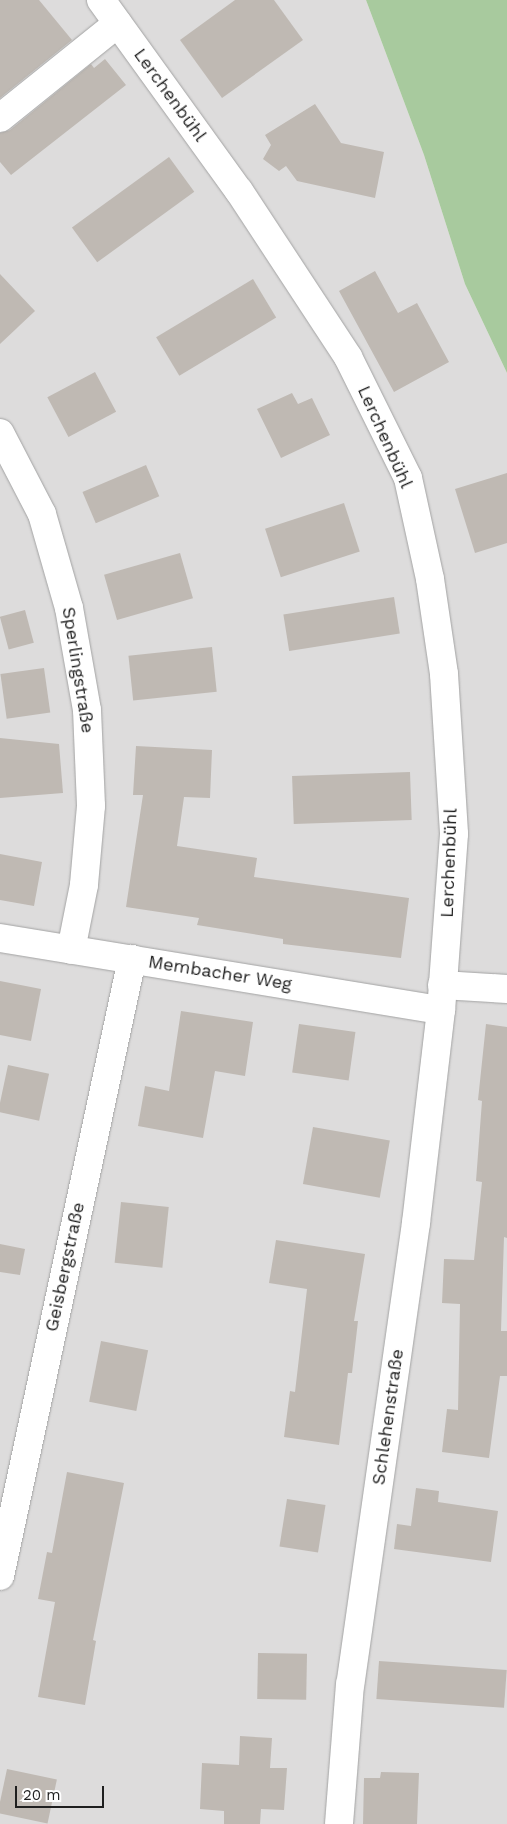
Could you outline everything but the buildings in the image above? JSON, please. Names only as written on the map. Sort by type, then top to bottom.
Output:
[{"type":"street","name":"Lerchenbühl","points":[[101,0],[321,314],[348,357],[408,478],[430,579],[444,674],[454,834],[442,998]]},
{"type":"street","points":[[0,118],[118,23]]},
{"type":"street","name":"Sperlingstraße","points":[[0,433],[42,514],[69,608],[87,710],[91,806],[84,885],[71,950]]},
{"type":"street","name":"Membacher Weg","points":[[0,938],[132,959],[442,998],[507,989]]},
{"type":"street","name":"Geisbergstraße","points":[[0,1576],[132,959]]},
{"type":"street","name":"Schlehenstraße","points":[[338,1824],[350,1684],[416,1223],[442,998]]},
{"type":"shaded area","points":[[0,0],[366,0],[424,155],[465,284],[507,373],[507,1824],[0,1824]]},
{"type":"green space","points":[[366,0],[507,0],[507,373],[465,284],[424,155]]}]
